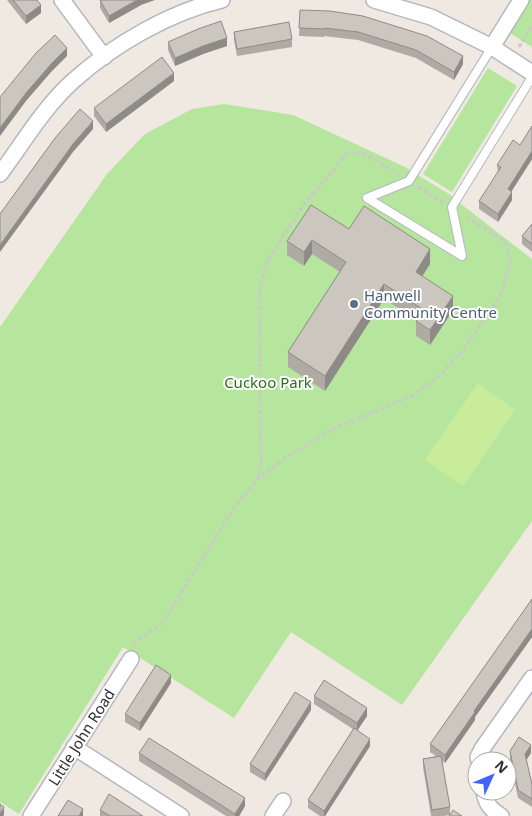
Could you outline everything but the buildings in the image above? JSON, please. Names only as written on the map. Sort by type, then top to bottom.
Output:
[{"type":"street","points":[[62,0],[104,57]]},
{"type":"street","points":[[0,174],[43,115],[72,82],[129,39],[164,22],[222,0]]},
{"type":"street","points":[[374,0],[430,17],[492,47],[532,75]]},
{"type":"street","points":[[492,47],[521,0]]},
{"type":"street","name":"Little John Road","points":[[31,816],[130,659]]},
{"type":"street","points":[[480,751],[532,678]]},
{"type":"street","points":[[74,747],[181,816]]},
{"type":"street","points":[[273,816],[283,801]]},
{"type":"street","points":[[486,801],[492,811],[501,816]]},
{"type":"lane","points":[[492,47],[409,181],[367,198],[462,256],[452,207],[532,75]]},
{"type":"path","points":[[517,50],[532,25]]},
{"type":"path","points":[[130,659],[128,649],[162,622],[234,508],[258,479],[292,454],[333,429],[410,397],[439,376],[462,351],[500,296],[511,261],[505,242],[362,152],[345,154],[334,170],[303,205],[267,262],[259,293],[261,466],[258,479]]},
{"type":"green space","points":[[530,0],[532,0],[532,47],[510,33]]},
{"type":"green space","points":[[488,68],[517,86],[452,192],[423,174]]},
{"type":"green space","name":"Cuckoo Park","points":[[224,104],[293,115],[405,167],[457,199],[532,259],[532,521],[402,705],[291,632],[234,718],[123,647],[19,814],[0,802],[0,327],[107,174],[145,134],[192,109]]},
{"type":"green space","points":[[478,383],[515,410],[463,486],[425,460]]},
{"type":"place","name":"Hanwell Community Centre","points":[[354,304]]}]
